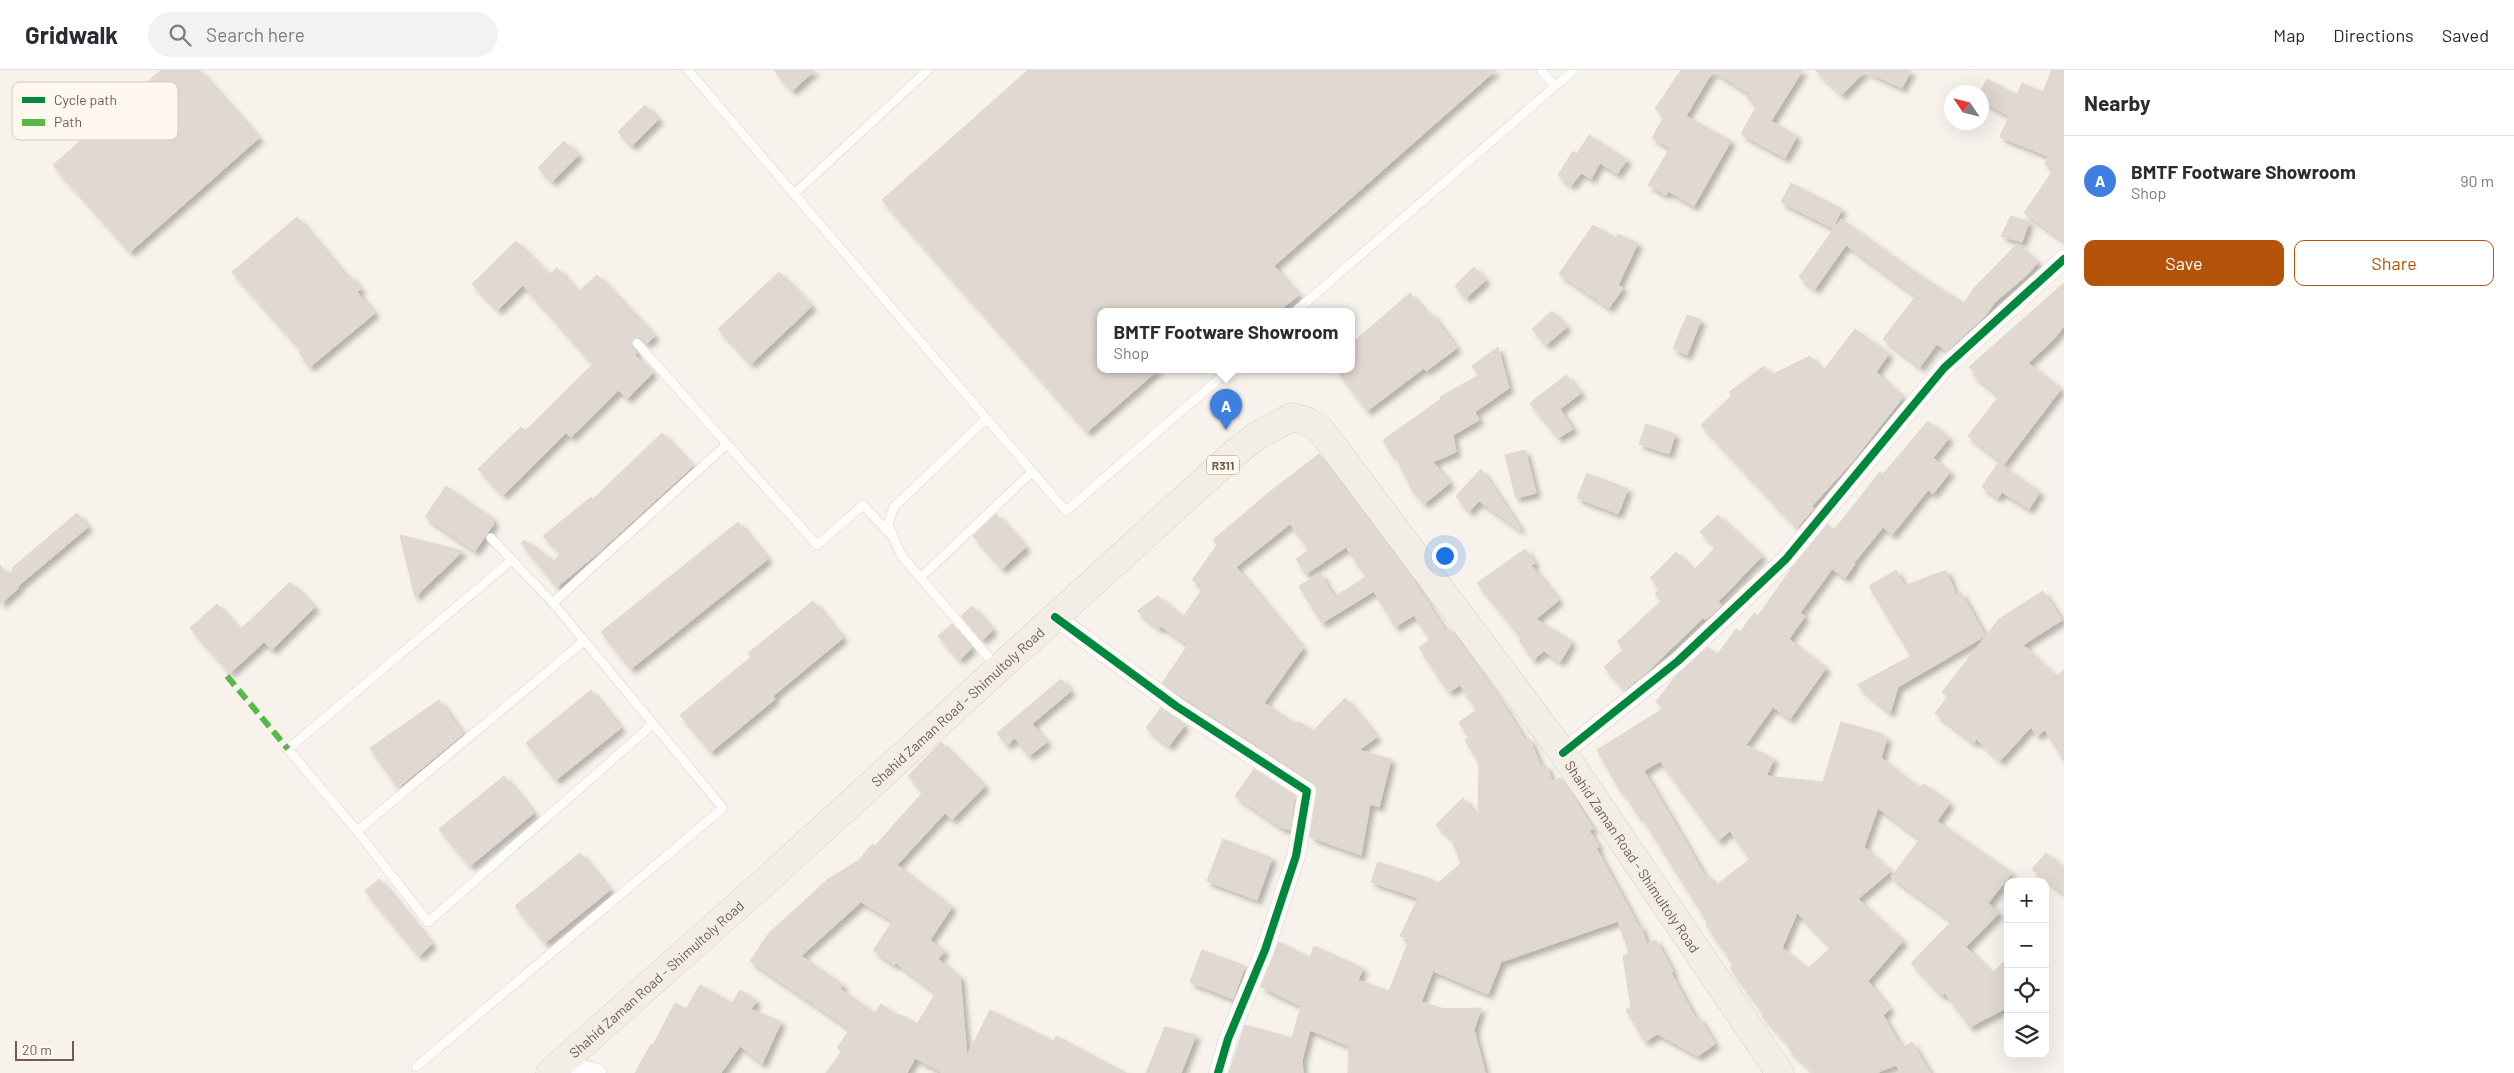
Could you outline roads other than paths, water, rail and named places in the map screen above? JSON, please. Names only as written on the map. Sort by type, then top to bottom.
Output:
[{"type":"main road","name":"Shahid Zaman Road - Shimultoly Road","points":[[555,1068],[1258,435],[1292,417],[1306,421],[1320,429],[1563,753],[1780,1073]]},
{"type":"street","points":[[1563,753],[1678,661],[1786,559],[1944,368],[2064,259]]},
{"type":"street","points":[[1055,617],[1176,706],[1307,791],[1293,865],[1265,950],[1228,1039],[1218,1073]]},
{"type":"street","points":[[555,1068],[597,1073]]},
{"type":"lane","points":[[688,70],[1066,511],[1225,373]]},
{"type":"lane","points":[[794,194],[928,70]]},
{"type":"lane","points":[[1541,70],[1555,86]]},
{"type":"lane","points":[[1299,308],[1574,70]]},
{"type":"lane","points":[[637,343],[817,545],[863,506],[891,535]]},
{"type":"lane","points":[[986,419],[894,507],[888,524],[901,555],[998,668]]},
{"type":"lane","points":[[552,604],[727,444]]},
{"type":"lane","points":[[920,578],[1032,472]]},
{"type":"lane","points":[[416,1067],[723,808],[584,641],[491,538]]},
{"type":"lane","points":[[512,560],[288,749],[357,831],[428,922],[653,724]]},
{"type":"lane","points":[[357,831],[584,641]]},
{"type":"place","name":"BMTF Footware Showroom","points":[[1226,430]]}]
